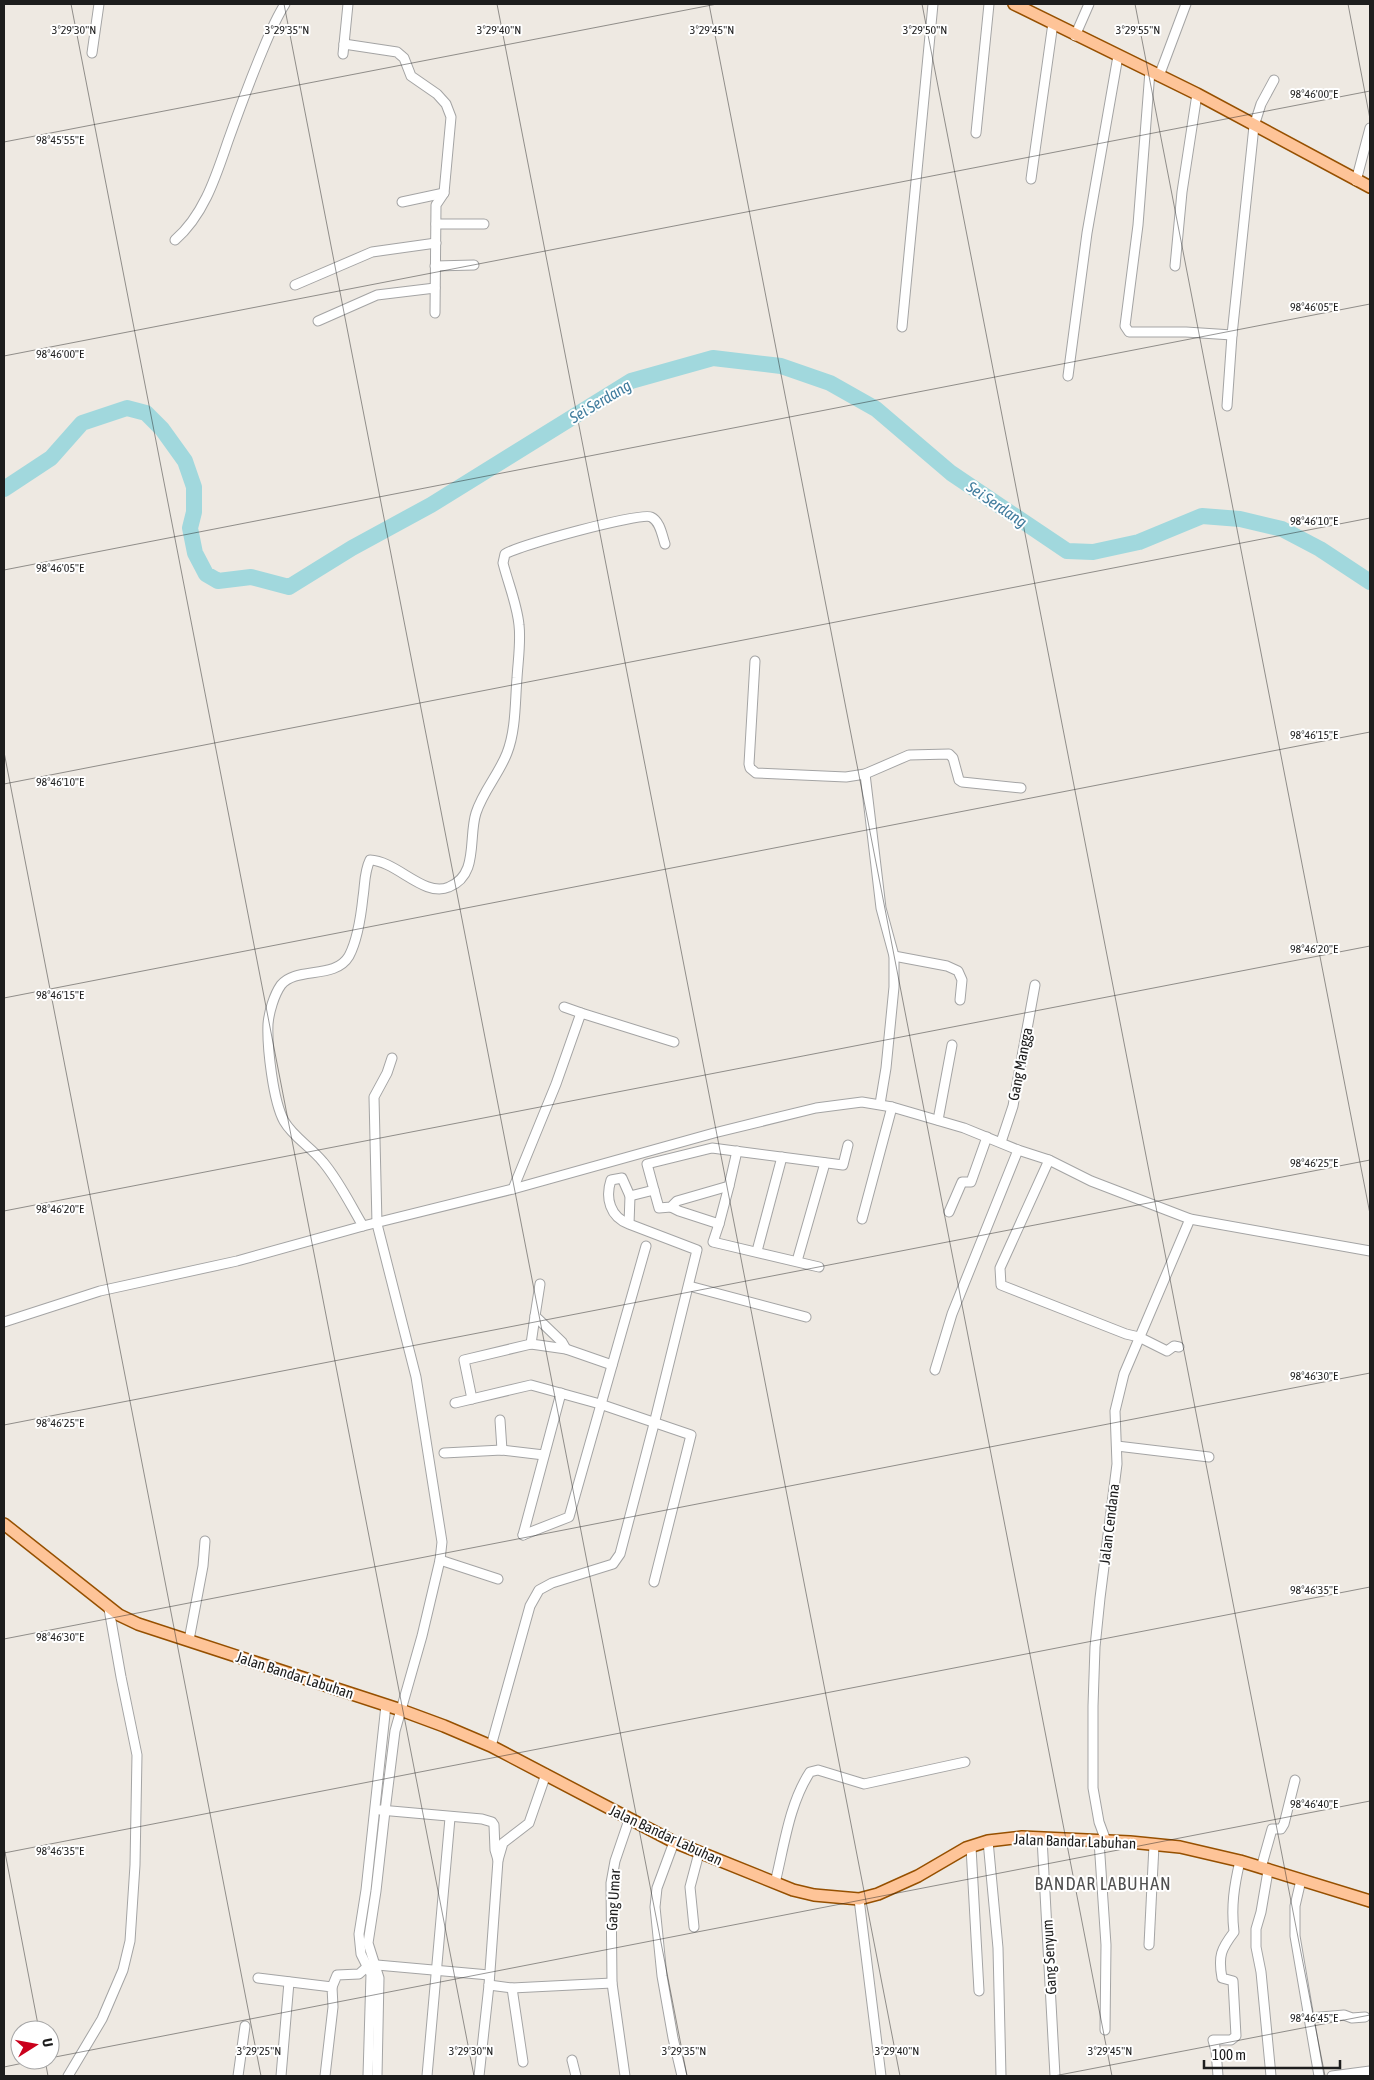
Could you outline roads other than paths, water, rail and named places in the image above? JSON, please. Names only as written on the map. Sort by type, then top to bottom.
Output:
[{"type":"main road","points":[[1014,4],[1075,36],[1197,94],[1370,188]]},
{"type":"main road","name":"Jalan Bandar Labuhan","points":[[4,1524],[109,1608],[138,1624],[401,1710],[492,1746],[628,1820],[674,1842],[775,1883],[814,1895],[859,1899],[878,1894],[971,1847],[988,1841],[1022,1837],[1180,1847],[1240,1861],[1264,1870],[1370,1901]]},
{"type":"street","points":[[92,53],[99,4]]},
{"type":"street","points":[[174,240],[184,232],[201,209],[218,170],[239,109],[274,23],[285,4]]},
{"type":"street","points":[[343,54],[348,4]]},
{"type":"street","points":[[902,327],[933,4]]},
{"type":"street","points":[[976,133],[989,4]]},
{"type":"street","points":[[1075,36],[1089,4]]},
{"type":"street","points":[[1186,4],[1154,74],[1125,326],[1129,332],[1186,332],[1232,335]]},
{"type":"street","points":[[1030,179],[1053,23]]},
{"type":"street","points":[[344,44],[397,52],[404,58],[412,76],[438,94],[446,104],[451,117],[444,193],[436,205],[435,313]]},
{"type":"street","points":[[1068,376],[1087,233],[1118,56]]},
{"type":"street","points":[[1227,406],[1232,335],[1254,126],[1261,104],[1274,80]]},
{"type":"street","points":[[1175,266],[1182,192],[1197,94]]},
{"type":"street","points":[[1356,181],[1370,128]]},
{"type":"street","points":[[402,202],[444,193]]},
{"type":"street","points":[[436,224],[484,224]]},
{"type":"street","points":[[295,285],[372,252],[436,243]]},
{"type":"street","points":[[435,266],[474,265]]},
{"type":"street","points":[[318,321],[377,294],[435,288]]},
{"type":"street","points":[[362,1226],[334,1176],[310,1148],[291,1131],[281,1115],[275,1090],[268,1024],[270,1011],[278,990],[282,983],[290,978],[338,966],[349,956],[357,931],[366,872],[370,860],[386,863],[425,887],[434,889],[448,888],[460,881],[464,876],[470,861],[475,814],[482,797],[501,767],[508,751],[513,730],[519,625],[503,563],[505,554],[509,551],[614,521],[644,516],[653,518],[657,523],[665,544]]},
{"type":"street","points":[[755,660],[749,764],[753,772],[776,775],[842,777],[865,774],[909,754],[948,754],[953,758],[958,777],[962,782],[1021,788]]},
{"type":"street","points":[[865,774],[880,899],[894,956],[894,988],[886,1068],[880,1104]]},
{"type":"street","points":[[894,956],[947,966],[958,971],[962,980],[960,1000]]},
{"type":"street","name":"Gang Mangga","points":[[1001,1142],[1014,1098],[1035,985]]},
{"type":"street","points":[[564,1008],[674,1042]]},
{"type":"street","points":[[513,1189],[556,1084],[581,1013]]},
{"type":"street","points":[[938,1120],[952,1045]]},
{"type":"street","points":[[377,2076],[375,1978],[368,1942],[395,1731],[422,1636],[440,1560],[442,1542],[416,1377],[377,1224],[374,1097],[387,1073],[392,1058]]},
{"type":"street","points":[[4,1322],[100,1291],[237,1261],[362,1226],[377,1224],[513,1189],[714,1133],[846,1102],[880,1104],[938,1120],[1049,1160],[1091,1181],[1190,1218],[1370,1251]]},
{"type":"street","points":[[862,1219],[892,1107]]},
{"type":"street","points":[[949,1212],[962,1182],[972,1182],[987,1137]]},
{"type":"street","points":[[719,1224],[671,1207],[659,1208],[647,1164],[712,1148],[843,1165],[848,1145]]},
{"type":"street","points":[[935,1370],[952,1314],[1018,1150]]},
{"type":"street","points":[[737,1151],[713,1242],[797,1261],[819,1268]]},
{"type":"street","points":[[757,1252],[782,1157]]},
{"type":"street","points":[[618,1160],[622,1178],[630,1196],[629,1224]]},
{"type":"street","points":[[1049,1160],[1000,1268],[1002,1285],[1126,1334],[1139,1337],[1167,1351],[1174,1346],[1179,1347]]},
{"type":"street","points":[[492,1746],[530,1606],[539,1590],[613,1564],[620,1554],[697,1250],[622,1221],[612,1212],[608,1189],[611,1180],[607,1163]]},
{"type":"street","points":[[797,1261],[824,1163]]},
{"type":"street","points":[[611,1180],[622,1178]]},
{"type":"street","points":[[671,1207],[677,1201],[729,1186]]},
{"type":"street","points":[[630,1196],[654,1190]]},
{"type":"street","name":"Jalan Cendana","points":[[1105,2030],[1106,1945],[1103,1841],[1093,1788],[1093,1715],[1095,1647],[1117,1464],[1116,1411],[1124,1374],[1190,1218]]},
{"type":"street","points":[[561,1394],[523,1535],[569,1517],[646,1246]]},
{"type":"street","points":[[530,1344],[540,1284]]},
{"type":"street","points":[[689,1286],[806,1317]]},
{"type":"street","points":[[535,1316],[562,1342],[566,1349]]},
{"type":"street","points":[[472,1399],[464,1360],[530,1344],[566,1349],[612,1365]]},
{"type":"street","points":[[456,1403],[531,1385],[600,1404],[654,1424],[691,1435],[654,1582]]},
{"type":"street","points":[[500,1420],[502,1450]]},
{"type":"street","points":[[1117,1446],[1209,1457]]},
{"type":"street","points":[[444,1453],[502,1450],[544,1455]]},
{"type":"street","points":[[189,1640],[203,1566],[205,1541]]},
{"type":"street","points":[[440,1560],[498,1579]]},
{"type":"street","points":[[68,2076],[102,2019],[123,1970],[130,1941],[135,1865],[138,1755],[121,1677],[109,1608]]},
{"type":"street","points":[[372,1966],[362,1954],[359,1939],[386,1705]]},
{"type":"street","points":[[381,1756],[392,1758]]},
{"type":"street","points":[[775,1883],[790,1820],[810,1772],[818,1770],[864,1784],[965,1762]]},
{"type":"street","points":[[479,2076],[489,1985],[498,1860],[503,1843],[529,1823],[546,1774]]},
{"type":"street","points":[[1271,2076],[1261,1972],[1256,1947],[1256,1929],[1261,1912],[1264,1870],[1272,1829],[1280,1828],[1284,1824],[1295,1780]]},
{"type":"street","points":[[374,1810],[450,1818],[482,1819],[492,1822],[494,1850],[498,1860]]},
{"type":"street","points":[[427,2076],[450,1818]]},
{"type":"street","name":"Gang Umar","points":[[626,2076],[612,1983],[611,1884],[615,1861],[628,1820]]},
{"type":"street","name":"Gang Senyum","points":[[1042,1838],[1055,2076]]},
{"type":"street","points":[[988,1841],[998,1948],[1002,2076]]},
{"type":"street","points":[[674,1842],[657,1888],[655,1907],[662,1976],[682,2076]]},
{"type":"street","points":[[1150,1945],[1154,1845]]},
{"type":"street","points":[[971,1847],[978,1992]]},
{"type":"street","points":[[694,1927],[690,1887],[699,1853]]},
{"type":"street","points":[[1218,2076],[1213,2040],[1231,2040],[1236,2036],[1233,1980],[1222,1978],[1220,1962],[1221,1950],[1234,1932],[1233,1892],[1240,1861]]},
{"type":"street","points":[[1301,1880],[1295,1906],[1294,1936],[1319,2076]]},
{"type":"street","points":[[859,1899],[881,2076]]},
{"type":"street","points":[[325,2076],[333,2007],[332,1987],[337,1975],[359,1974],[372,1966],[489,1975]]},
{"type":"street","points":[[258,1978],[332,1987]]},
{"type":"street","points":[[368,2076],[375,1978]]},
{"type":"street","points":[[281,2076],[289,1982]]},
{"type":"street","points":[[489,1985],[512,1988],[612,1983]]},
{"type":"street","points":[[512,1988],[523,2062]]},
{"type":"street","points":[[1309,2018],[1344,2015],[1352,2018],[1365,2016]]},
{"type":"street","points":[[238,2076],[245,2026]]},
{"type":"street","points":[[572,2060],[576,2076]]},
{"type":"street","points":[[1332,2076],[1370,2071]]},
{"type":"waterway","name":"Sei Serdang","points":[[4,489],[51,458],[82,423],[127,408],[146,413],[162,429],[185,461],[194,487],[194,512],[190,528],[195,553],[206,574],[218,581],[251,577],[289,587],[352,548],[431,505],[631,381],[713,358],[781,366],[830,383],[876,409],[951,473],[1067,551],[1093,552],[1139,542],[1202,516],[1240,519],[1282,529],[1320,549],[1370,582]]},
{"type":"district","name":"BANDAR LABUHAN","points":[[1103,1883]]}]
